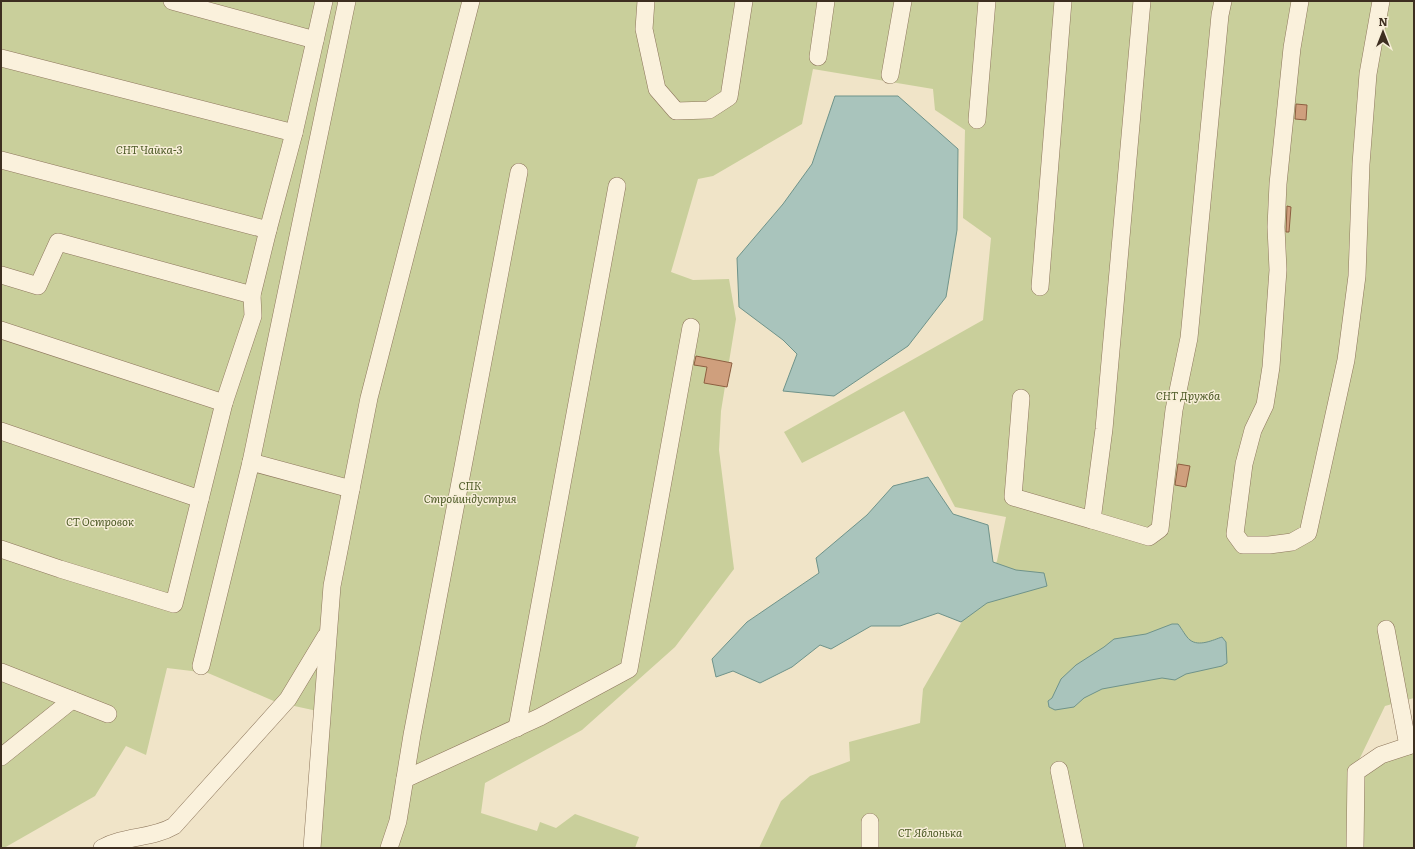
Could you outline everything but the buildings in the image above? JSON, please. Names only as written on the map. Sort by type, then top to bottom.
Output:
[{"type":"street","points":[[172,1],[316,40]]},
{"type":"street","points":[[1,549],[174,604],[224,404],[253,316],[252,295],[294,133],[324,1]]},
{"type":"street","points":[[201,666],[251,462],[348,1]]},
{"type":"street","points":[[312,848],[332,586],[369,398],[471,1]]},
{"type":"street","points":[[646,1],[644,29],[658,89],[676,111],[710,110],[730,96],[744,1]]},
{"type":"street","points":[[818,57],[826,1]]},
{"type":"street","points":[[890,75],[903,1]]},
{"type":"street","points":[[977,120],[987,1]]},
{"type":"street","points":[[1040,287],[1063,1]]},
{"type":"street","points":[[1092,520],[1104,429],[1142,1]]},
{"type":"street","points":[[1021,398],[1013,497],[1149,537],[1160,529],[1174,410],[1189,338],[1220,15],[1223,1]]},
{"type":"street","points":[[1300,1],[1292,48],[1278,184],[1276,227],[1278,270],[1271,367],[1265,405],[1253,430],[1244,464],[1235,534],[1243,545],[1269,545],[1292,542],[1308,533],[1346,360],[1357,276],[1360,164],[1368,74],[1381,1]]},
{"type":"street","points":[[1,58],[294,133]]},
{"type":"street","points":[[1,160],[268,230]]},
{"type":"street","points":[[390,848],[398,821],[412,735],[519,172]]},
{"type":"street","points":[[517,728],[617,186]]},
{"type":"street","points":[[1,275],[38,286],[58,242],[252,295]]},
{"type":"street","points":[[405,779],[540,717],[629,669],[691,327]]},
{"type":"street","points":[[1,330],[224,404]]},
{"type":"street","points":[[1,431],[200,499]]},
{"type":"street","points":[[251,462],[351,489]]},
{"type":"street","points":[[1355,848],[1356,772],[1381,755],[1411,745],[1386,629]]},
{"type":"street","points":[[102,848],[129,839],[165,832],[174,826],[288,699],[328,632]]},
{"type":"street","points":[[1,672],[108,714]]},
{"type":"street","points":[[1,757],[72,700]]},
{"type":"street","points":[[1060,770],[1075,848]]},
{"type":"street","points":[[870,822],[870,848]]},
{"type":"green space","points":[[1,1],[1414,1],[1414,698],[1385,706],[1359,760],[1414,752],[1414,848],[759,848],[781,801],[810,776],[850,761],[849,742],[920,723],[923,689],[997,561],[1006,517],[955,507],[904,411],[802,463],[784,432],[983,320],[991,238],[963,218],[965,130],[935,110],[933,89],[813,69],[802,124],[713,176],[698,179],[671,272],[693,280],[729,279],[736,319],[721,411],[719,450],[734,569],[675,647],[582,730],[485,783],[481,813],[537,831],[540,822],[556,828],[575,814],[639,837],[635,848],[316,848],[331,714],[276,702],[208,673],[167,668],[146,755],[126,746],[95,796],[4,848],[1,848]]},
{"type":"water","points":[[835,96],[898,96],[958,149],[957,230],[946,297],[908,346],[834,396],[783,391],[797,354],[783,340],[739,307],[737,258],[783,204],[812,164]]},
{"type":"water","points":[[928,477],[953,514],[988,525],[993,562],[1016,570],[1044,573],[1047,586],[987,603],[961,622],[938,613],[900,626],[871,626],[831,649],[820,645],[792,667],[760,683],[733,671],[716,677],[712,659],[747,622],[819,573],[816,558],[867,515],[893,486]]},
{"type":"water","points":[[1172,624],[1178,624],[1187,637],[1194,642],[1202,643],[1222,637],[1226,642],[1227,663],[1222,666],[1186,674],[1175,680],[1162,678],[1102,689],[1084,698],[1074,707],[1055,710],[1049,707],[1048,701],[1052,698],[1061,679],[1076,665],[1114,639],[1146,634]]},
{"type":"park label","name":"СНТ Чайка-3","points":[[149,149]]},
{"type":"park label","name":"СНТ Дружба","points":[[1188,395]]},
{"type":"park label","name":"СПК Стройиндустрия","points":[[470,491]]},
{"type":"park label","name":"СТ Островок","points":[[100,521]]},
{"type":"park label","name":"СТ Яблонька","points":[[930,832]]}]
